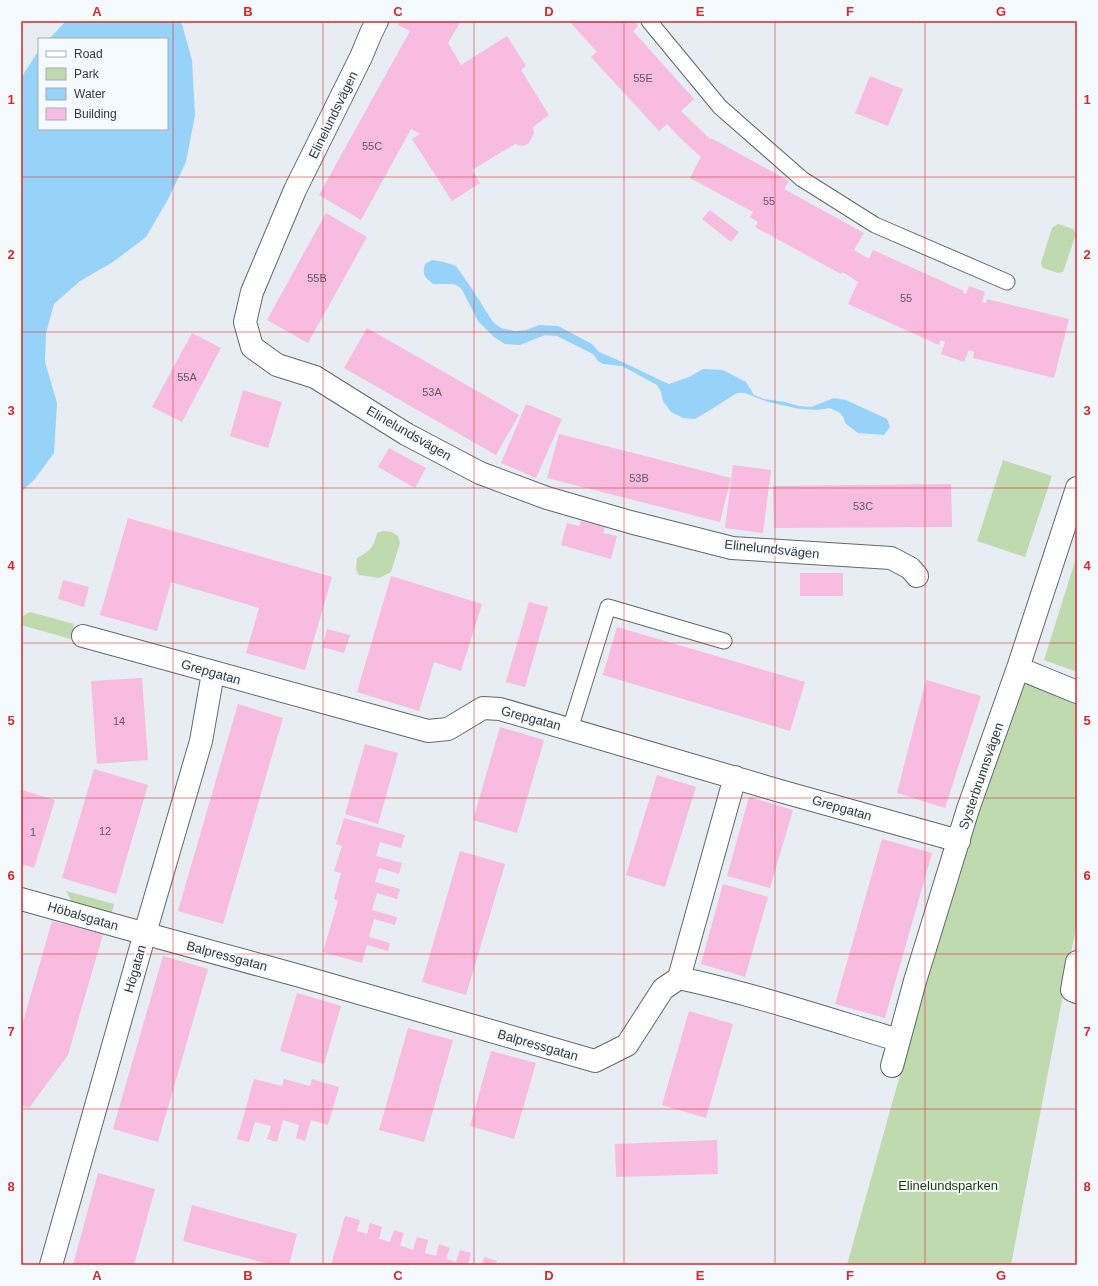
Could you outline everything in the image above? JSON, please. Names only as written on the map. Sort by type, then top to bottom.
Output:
[{"type":"street","name":"Elinelundsvägen","points":[[377,21],[362,57],[295,190],[252,292],[244,322],[252,347],[277,365],[315,377],[406,434],[474,469],[547,498],[630,522],[732,548],[891,558],[910,568],[917,576]]},
{"type":"street","name":"Systerbrunnsvägen","points":[[892,1066],[915,981],[968,809],[1018,668],[1077,488]]},
{"type":"street","name":"Grepgatan","points":[[82,636],[428,731],[448,729],[483,708],[500,708],[959,841]]},
{"type":"street","points":[[1018,668],[1077,692]]},
{"type":"street","name":"Högatan","points":[[51,1265],[201,741],[213,672]]},
{"type":"street","points":[[735,777],[678,978],[708,984],[788,1006],[898,1040]]},
{"type":"street","name":"Höbalsgatan","points":[[21,898],[145,933]]},
{"type":"street","name":"Balpressgatan","points":[[145,933],[595,1061],[627,1045],[663,989],[678,978]]},
{"type":"street","points":[[1077,962],[1072,990],[1077,992]]},
{"type":"lane","points":[[649,21],[720,107],[802,179],[875,225],[1007,282]]},
{"type":"lane","points":[[570,729],[608,607],[724,641]]},
{"type":"green space","points":[[1058,224],[1073,229],[1076,234],[1063,272],[1058,273],[1043,268],[1041,263],[1052,228]]},
{"type":"green space","points":[[1003,460],[1052,476],[1025,557],[977,541]]},
{"type":"green space","points":[[383,531],[392,532],[398,536],[400,543],[391,572],[379,578],[359,575],[356,570],[357,558],[371,548],[377,533]]},
{"type":"green space","points":[[1077,555],[1077,672],[1044,660]]},
{"type":"green space","points":[[30,612],[74,624],[71,639],[21,625],[21,617]]},
{"type":"green space","name":"Elinelundsparken","points":[[1018,668],[1077,679],[1077,922],[1011,1265],[847,1265],[1006,695]]},
{"type":"green space","points":[[66,891],[114,904],[111,915],[73,904]]},
{"type":"water","points":[[66,21],[181,21],[192,60],[195,115],[186,162],[167,201],[146,237],[113,262],[80,281],[54,304],[46,333],[45,362],[57,403],[54,453],[34,480],[21,492],[21,78],[38,52],[38,130],[168,130],[168,38],[50,38]]},
{"type":"water","points":[[432,260],[456,266],[493,322],[501,328],[515,331],[526,330],[539,325],[558,326],[592,344],[599,352],[669,384],[689,377],[703,369],[723,370],[746,382],[754,395],[764,399],[811,407],[834,398],[846,400],[887,419],[890,427],[884,435],[858,433],[845,423],[844,418],[840,413],[830,408],[817,410],[800,409],[768,402],[745,393],[737,393],[695,419],[683,418],[671,412],[663,401],[661,392],[657,385],[622,366],[603,364],[598,361],[593,354],[557,336],[545,335],[520,345],[505,344],[494,337],[478,321],[461,288],[454,284],[433,284],[426,278],[424,274],[425,264]]},
{"type":"building","points":[[400,21],[461,21],[448,43],[461,65],[507,36],[526,66],[521,70],[549,115],[533,127],[534,134],[528,144],[522,146],[515,144],[472,170],[480,183],[452,201],[412,139],[420,134],[411,129],[361,220],[319,195],[410,31],[398,25]]},
{"type":"building","points":[[569,21],[634,21],[638,26],[633,31],[694,99],[681,111],[711,140],[711,138],[789,181],[784,189],[864,233],[854,250],[869,259],[873,250],[964,291],[963,293],[966,294],[969,286],[985,292],[982,302],[986,303],[987,299],[1069,319],[1054,378],[973,358],[974,352],[969,350],[964,362],[941,354],[945,342],[941,340],[939,345],[848,304],[858,282],[843,272],[841,274],[755,227],[758,222],[750,217],[753,212],[690,178],[701,157],[667,124],[659,131],[591,57],[597,52]]},
{"type":"building","points":[[870,76],[903,89],[888,126],[855,113]]},
{"type":"building","points":[[710,210],[739,232],[731,242],[702,219]]},
{"type":"building","points":[[326,213],[367,237],[308,343],[267,320]]},
{"type":"building","points":[[367,328],[519,415],[496,455],[344,368]]},
{"type":"building","points":[[192,333],[221,348],[182,422],[152,407]]},
{"type":"building","points":[[243,390],[282,402],[268,448],[230,436]]},
{"type":"building","points":[[526,404],[562,419],[536,478],[501,463]]},
{"type":"building","points":[[559,434],[731,478],[720,522],[547,478]]},
{"type":"building","points":[[389,448],[426,468],[415,488],[378,467]]},
{"type":"building","points":[[733,465],[771,470],[763,533],[725,528]]},
{"type":"building","points":[[951,484],[952,527],[774,528],[773,486]]},
{"type":"building","points":[[128,518],[332,577],[305,670],[246,653],[259,608],[171,582],[157,631],[100,615]]},
{"type":"building","points":[[581,521],[605,527],[603,533],[617,536],[611,559],[561,545],[567,523],[579,526]]},
{"type":"building","points":[[800,573],[843,573],[843,596],[800,596]]},
{"type":"building","points":[[391,576],[482,604],[461,671],[434,662],[419,711],[357,692]]},
{"type":"building","points":[[63,580],[89,587],[84,607],[58,599]]},
{"type":"building","points":[[529,602],[548,607],[525,687],[506,682]]},
{"type":"building","points":[[617,627],[805,682],[790,731],[603,675]]},
{"type":"building","points":[[327,629],[350,635],[344,653],[322,647]]},
{"type":"building","points":[[142,678],[148,760],[97,764],[91,681]]},
{"type":"building","points":[[926,680],[981,696],[945,808],[897,793]]},
{"type":"building","points":[[238,704],[283,718],[223,924],[178,911]]},
{"type":"building","points":[[500,727],[544,740],[517,833],[473,820]]},
{"type":"building","points":[[365,744],[398,753],[378,824],[345,814]]},
{"type":"building","points":[[94,769],[148,785],[116,894],[62,878]]},
{"type":"building","points":[[657,775],[696,787],[665,887],[626,875]]},
{"type":"building","points":[[22,790],[55,800],[34,868],[21,864]]},
{"type":"building","points":[[749,797],[793,810],[770,888],[727,876]]},
{"type":"building","points":[[344,818],[405,835],[401,848],[380,842],[376,856],[402,863],[399,874],[379,868],[375,882],[400,889],[397,899],[377,893],[372,910],[397,917],[395,925],[374,919],[369,937],[390,943],[388,951],[367,945],[362,963],[323,952],[338,901],[334,899],[341,873],[334,871],[342,846],[336,844]]},
{"type":"building","points":[[882,839],[932,853],[885,1018],[835,1004]]},
{"type":"building","points":[[460,851],[505,864],[466,995],[422,982]]},
{"type":"building","points":[[723,884],[768,897],[745,977],[701,964]]},
{"type":"building","points":[[52,921],[103,934],[68,1055],[29,1108],[21,1105],[21,1029]]},
{"type":"building","points":[[163,956],[208,969],[158,1142],[113,1129]]},
{"type":"building","points":[[297,993],[341,1006],[324,1064],[280,1051]]},
{"type":"building","points":[[689,1011],[733,1024],[706,1118],[662,1105]]},
{"type":"building","points":[[408,1028],[453,1040],[424,1142],[379,1130]]},
{"type":"building","points":[[491,1051],[536,1063],[514,1139],[470,1126]]},
{"type":"building","points":[[254,1079],[282,1086],[284,1079],[310,1086],[312,1079],[339,1087],[328,1125],[311,1120],[305,1141],[296,1138],[299,1125],[283,1120],[277,1142],[267,1139],[271,1126],[255,1122],[249,1142],[237,1139]]},
{"type":"building","points":[[717,1140],[718,1174],[616,1177],[615,1144]]},
{"type":"building","points":[[98,1173],[155,1189],[134,1265],[73,1265]]},
{"type":"building","points":[[192,1205],[297,1234],[289,1265],[273,1265],[183,1241]]},
{"type":"building","points":[[345,1216],[360,1220],[357,1231],[367,1234],[370,1223],[382,1227],[379,1239],[390,1242],[394,1230],[404,1233],[400,1246],[413,1250],[417,1237],[428,1240],[425,1253],[436,1256],[439,1244],[450,1248],[446,1259],[456,1262],[460,1250],[471,1253],[468,1265],[331,1265]]},
{"type":"building","points":[[484,1257],[497,1261],[496,1265],[482,1265]]}]
